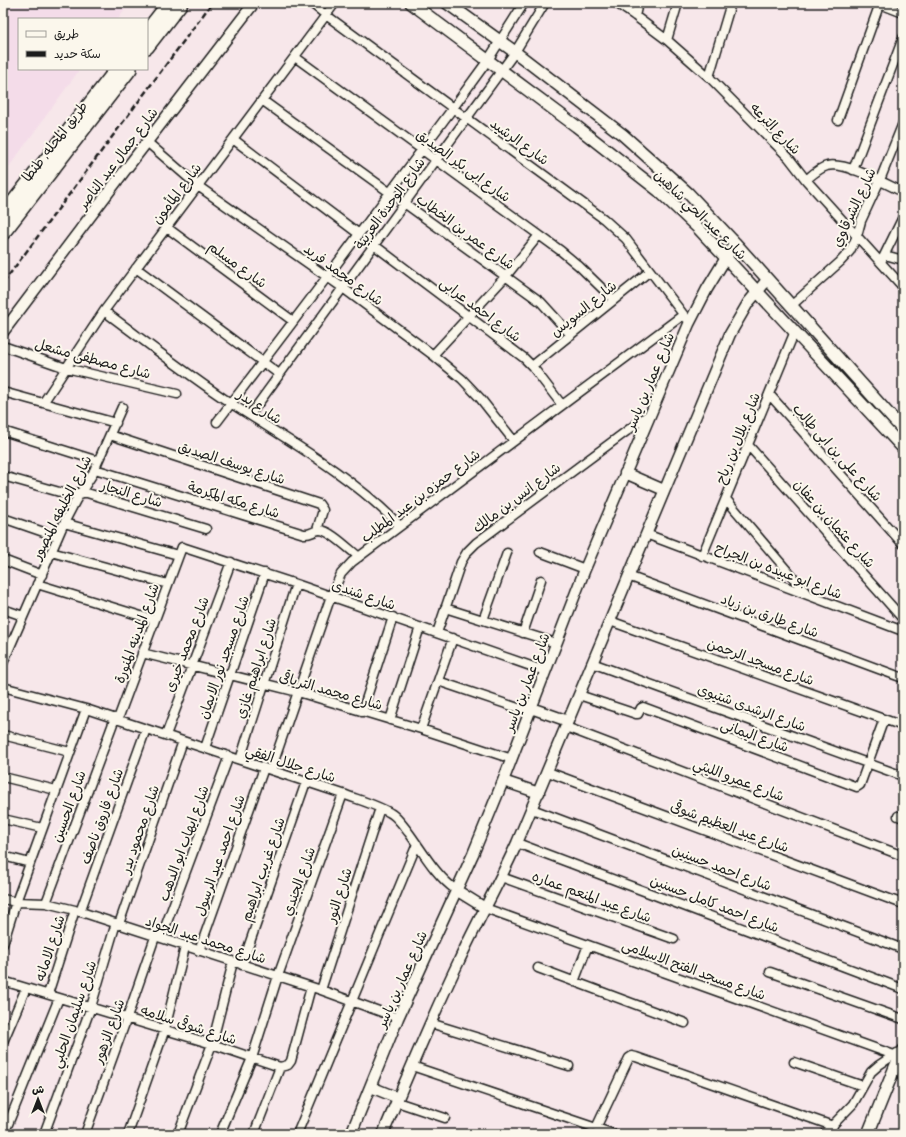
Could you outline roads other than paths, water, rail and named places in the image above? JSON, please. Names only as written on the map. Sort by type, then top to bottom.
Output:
[{"type":"main road","points":[[148,30],[169,3]]},
{"type":"main road","points":[[148,46],[181,3]]},
{"type":"main road","name":"شارع عبد الحي شاهين","points":[[412,3],[576,126],[659,191],[726,257],[903,448]]},
{"type":"main road","name":"شارع عبد الحي شاهين","points":[[447,3],[501,41],[623,135],[688,193],[735,243],[903,430]]},
{"type":"main road","name":"طريق المحله, طنطا","points":[[3,215],[116,70]]},
{"type":"main road","name":"طريق المحله, طنطا","points":[[3,233],[129,70]]},
{"type":"main road","points":[[868,1134],[900,1052]]},
{"type":"street","name":"شارع جمال عبد الناصر","points":[[3,332],[146,142],[254,3]]},
{"type":"street","name":"شارع الرشيد","points":[[311,3],[604,219],[626,239],[690,324]]},
{"type":"street","name":"شارع المأمون","points":[[42,403],[104,311],[335,3]]},
{"type":"street","name":"شارع الوحدة العربية","points":[[217,422],[453,108],[501,41],[524,3]]},
{"type":"street","name":"شارع الوحدة العربية","points":[[250,415],[515,52],[545,3]]},
{"type":"street","name":"شارع الترعه","points":[[616,3],[667,40],[709,77],[789,158],[806,180],[857,236],[883,258],[903,286]]},
{"type":"street","points":[[635,16],[638,3]]},
{"type":"street","points":[[667,40],[678,3]]},
{"type":"street","points":[[709,77],[731,3]]},
{"type":"street","points":[[838,120],[880,3],[903,12]]},
{"type":"street","points":[[853,170],[903,38]]},
{"type":"street","name":"شارع ابى بكر الصديق","points":[[295,57],[539,235],[579,266],[614,300]]},
{"type":"street","name":"شارع عمر بن الخطاب","points":[[262,100],[541,302],[571,334]]},
{"type":"street","name":"شارع الشرقاوي","points":[[791,306],[840,262],[850,251],[903,123]]},
{"type":"street","points":[[233,139],[359,234]]},
{"type":"street","name":"شارع محمد فريد","points":[[146,142],[198,186],[343,288],[433,355],[472,388],[514,441]]},
{"type":"street","points":[[806,180],[826,166],[836,165],[880,180],[903,192]]},
{"type":"street","points":[[903,217],[883,258],[903,260]]},
{"type":"street","name":"شارع مسلم","points":[[166,228],[293,321]]},
{"type":"street","points":[[433,355],[506,276],[539,235]]},
{"type":"street","name":"شارع عمار بن ياسر","points":[[351,1134],[398,1018],[473,854],[504,781],[585,569],[651,413],[690,324],[735,243]]},
{"type":"street","name":"شارع احمد عرابى","points":[[374,245],[470,316],[532,366],[562,405]]},
{"type":"street","points":[[136,268],[279,374]]},
{"type":"street","name":"شارع السويس","points":[[532,366],[650,271]]},
{"type":"street","points":[[383,1134],[430,1023],[501,877],[539,793],[730,334],[737,319],[767,280]]},
{"type":"street","name":"شارع بدر","points":[[104,311],[231,403],[349,481],[400,526]]},
{"type":"street","name":"شارع حمزه بن عبد المطلب","points":[[267,769],[298,692],[331,596],[341,574],[346,568],[683,315]]},
{"type":"street","name":"شارع بلال بن رباح","points":[[702,556],[795,331]]},
{"type":"street","name":"شارع مصطفى مشعل","points":[[3,346],[66,368],[178,394]]},
{"type":"street","points":[[3,392],[116,423]]},
{"type":"street","name":"شارع على بن ابى طالب","points":[[769,394],[903,544]]},
{"type":"street","name":"شارع الخليفه المنصور","points":[[3,663],[7,644],[23,616],[64,523],[95,469],[122,407]]},
{"type":"street","name":"شارع انس بن مالك","points":[[437,633],[461,562],[476,543],[651,413]]},
{"type":"street","points":[[3,430],[98,461]]},
{"type":"street","name":"شارع يوسف الصديق","points":[[110,435],[319,504],[323,510],[317,530]]},
{"type":"street","name":"شارع عثمان بن عفان","points":[[748,445],[903,619]]},
{"type":"street","name":"شارع مكه المكرمة","points":[[95,469],[304,534],[310,534],[317,530]]},
{"type":"street","points":[[626,472],[664,490]]},
{"type":"street","name":"شارع النجار","points":[[3,476],[63,493],[87,493],[206,529]]},
{"type":"street","points":[[726,499],[809,596]]},
{"type":"street","points":[[3,518],[58,537]]},
{"type":"street","points":[[64,523],[178,555]]},
{"type":"street","points":[[317,530],[328,533],[359,557]]},
{"type":"street","name":"شارع ابو عبيده بن الجراح","points":[[646,534],[903,631]]},
{"type":"street","name":"شارع شندى","points":[[178,555],[181,548],[184,547],[393,617],[545,671]]},
{"type":"street","points":[[51,552],[168,584]]},
{"type":"street","points":[[540,552],[585,569]]},
{"type":"street","points":[[482,620],[507,553]]},
{"type":"street","name":"شارع المدينه المنورة","points":[[116,719],[178,555]]},
{"type":"street","points":[[3,560],[42,575]]},
{"type":"street","name":"شارع محمد خيرى","points":[[166,735],[231,562]]},
{"type":"street","name":"شارع مسجد نور الايمان","points":[[205,748],[265,574]]},
{"type":"street","name":"شارع طارق بن زياد","points":[[628,576],[903,678]]},
{"type":"street","points":[[523,632],[541,580]]},
{"type":"street","points":[[38,584],[154,620]]},
{"type":"street","name":"شارع ابراهيم غازي","points":[[240,760],[296,584]]},
{"type":"street","points":[[445,608],[556,643]]},
{"type":"street","points":[[3,609],[23,616]]},
{"type":"street","points":[[362,712],[393,617]]},
{"type":"street","name":"شارع مسجد الرحمن","points":[[610,621],[903,726]]},
{"type":"street","points":[[390,720],[420,627]]},
{"type":"street","points":[[420,729],[453,638]]},
{"type":"street","name":"شارع محمد الترياقى","points":[[142,653],[298,692],[420,729],[512,760]]},
{"type":"street","name":"شارع الرشدى شتيوى","points":[[592,663],[903,776]]},
{"type":"street","points":[[438,681],[531,710],[567,724]]},
{"type":"street","name":"شارع جلال الفقي","points":[[3,687],[86,709],[343,794],[380,808],[393,815],[403,825],[447,884],[456,890]]},
{"type":"street","name":"شارع اليمانى","points":[[579,695],[636,714],[638,714],[643,707],[857,787],[860,785],[884,719]]},
{"type":"street","points":[[4,940],[42,828],[86,709]]},
{"type":"street","name":"شارع الحسين","points":[[46,903],[116,719]]},
{"type":"street","name":"شارع عمرو الليثي","points":[[567,724],[903,856]]},
{"type":"street","name":"شارع فاروق ناصف","points":[[78,911],[146,729]]},
{"type":"street","points":[[3,734],[70,752]]},
{"type":"street","name":"شارع محمود بدر","points":[[118,924],[183,741]]},
{"type":"street","name":"شارع ايهاب ابو الدهب","points":[[158,938],[229,756]]},
{"type":"street","name":"شارع احمد عبد الرسول","points":[[199,951],[267,769]]},
{"type":"street","name":"شارع عبد العظيم شوقى","points":[[548,772],[903,904]]},
{"type":"street","points":[[3,776],[56,790]]},
{"type":"street","points":[[504,781],[539,793]]},
{"type":"street","name":"شارع غريب ابراهيم","points":[[242,965],[306,782]]},
{"type":"street","name":"شارع الجندي","points":[[220,1134],[252,1058],[278,976],[343,794]]},
{"type":"street","name":"شارع النور","points":[[321,990],[380,808]]},
{"type":"street","name":"شارع احمد حسنين","points":[[532,809],[903,949]]},
{"type":"street","points":[[3,819],[42,828]]},
{"type":"street","name":"شارع احمد كامل حسنين","points":[[517,843],[903,989]]},
{"type":"street","points":[[297,1134],[417,844]]},
{"type":"street","points":[[3,856],[30,862]]},
{"type":"street","name":"شارع عبد المنعم عماره","points":[[501,877],[674,939]]},
{"type":"street","points":[[456,890],[485,908]]},
{"type":"street","name":"شارع محمد عبد الجواد","points":[[3,899],[16,902],[46,903],[78,911],[321,990],[398,1018]]},
{"type":"street","name":"شارع مسجد الفتح الاسلامى","points":[[485,908],[900,1052]]},
{"type":"street","name":"شارع الامانه","points":[[48,994],[78,911]]},
{"type":"street","name":"شارع سليمان الحلبي","points":[[44,1134],[91,1007],[118,924]]},
{"type":"street","name":"شارع الزهور","points":[[84,1134],[158,938]]},
{"type":"street","points":[[574,982],[588,945]]},
{"type":"street","points":[[128,1134],[165,1029],[185,947]]},
{"type":"street","points":[[178,1134],[212,1044],[233,962]]},
{"type":"street","points":[[538,968],[685,1023]]},
{"type":"street","points":[[770,972],[903,1019]]},
{"type":"street","name":"شارع شوقى سلامه","points":[[3,981],[165,1029],[280,1067]]},
{"type":"street","points":[[254,1134],[280,1067],[285,1067],[291,1061],[311,987]]},
{"type":"street","points":[[3,1042],[26,988]]},
{"type":"street","points":[[4,1134],[59,998]]},
{"type":"street","points":[[430,1023],[569,1066]]},
{"type":"street","points":[[824,1134],[854,1104],[871,1072],[879,1065],[900,1052]]},
{"type":"street","points":[[596,1128],[628,1058],[632,1056],[833,1126]]},
{"type":"street","points":[[794,1062],[863,1086]]},
{"type":"street","points":[[412,1066],[614,1134]]},
{"type":"street","points":[[371,1087],[398,1100],[445,1118]]},
{"type":"railway","points":[[3,283],[212,3]]}]
